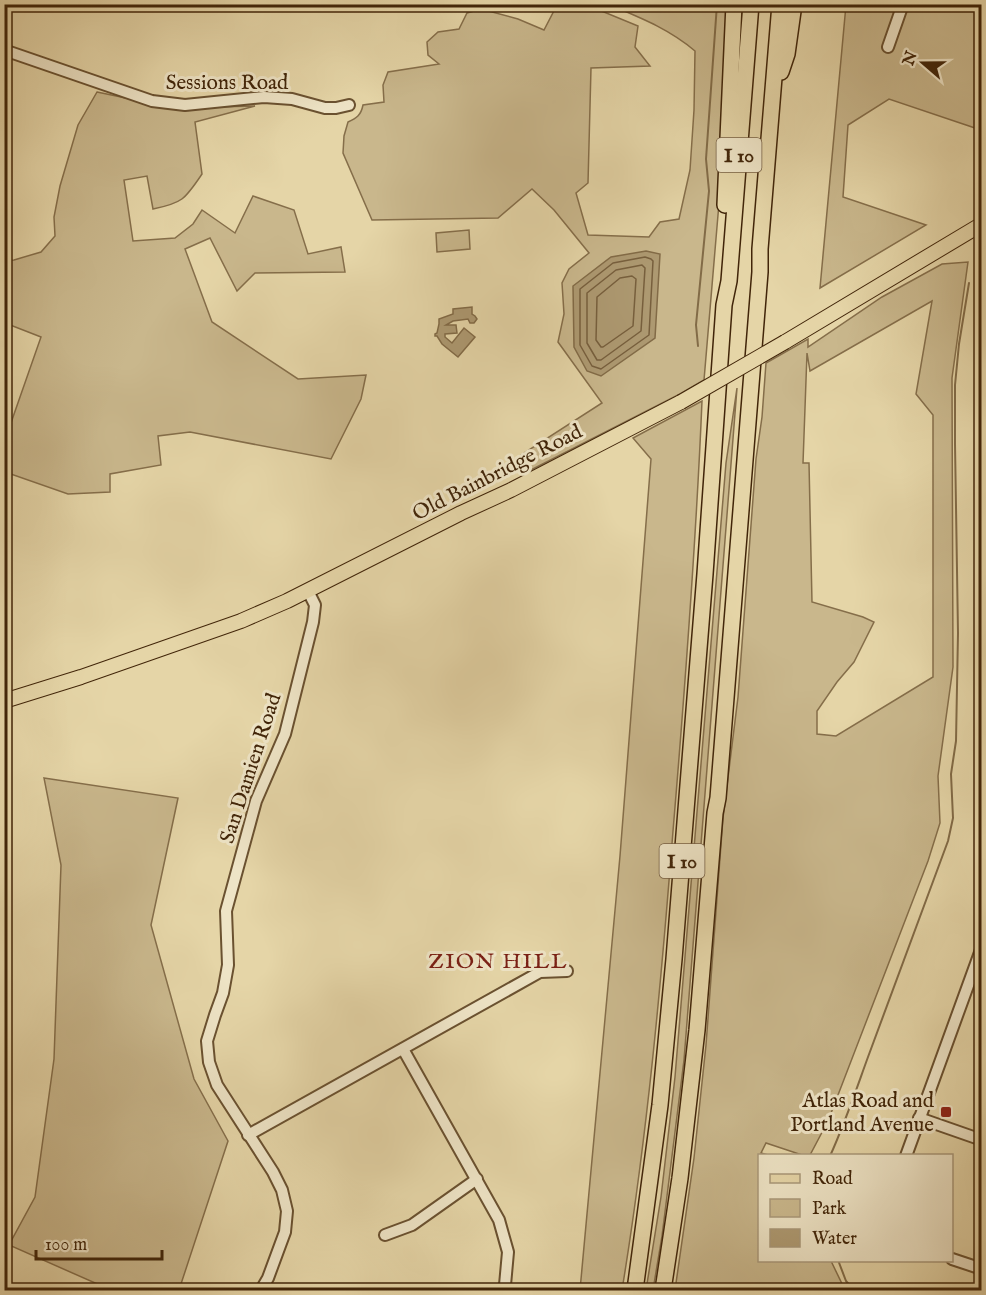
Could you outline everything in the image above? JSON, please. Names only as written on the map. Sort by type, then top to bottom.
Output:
[{"type":"highway","points":[[724,305],[719,280],[727,174],[734,4]]},
{"type":"highway","name":"I 10","points":[[635,1290],[660,1105],[670,1004],[724,305],[729,281],[751,4]]},
{"type":"highway","name":"I 10","points":[[663,1290],[681,1178],[697,1030],[728,678],[780,4]]},
{"type":"highway","points":[[772,101],[787,54],[794,4]]},
{"type":"main road","name":"Old Bainbridge Road","points":[[4,701],[81,677],[241,621],[308,591],[461,513],[512,490],[681,402],[981,224]]},
{"type":"street","points":[[888,47],[903,4]]},
{"type":"street","name":"Sessions Road","points":[[4,50],[152,101],[185,105],[264,97],[292,99],[325,108],[349,105]]},
{"type":"street","name":"San Damien Road","points":[[261,1290],[268,1278],[285,1232],[287,1211],[282,1190],[273,1172],[217,1085],[208,1062],[207,1041],[223,993],[228,965],[226,911],[256,801],[285,734],[314,622],[315,605],[308,591]]},
{"type":"street","points":[[906,1154],[981,948]]},
{"type":"street","points":[[248,1135],[540,972],[567,971]]},
{"type":"street","points":[[403,1049],[499,1220],[508,1252],[505,1285],[501,1290]]},
{"type":"street","points":[[919,1118],[981,1140]]},
{"type":"street","points":[[385,1235],[412,1225],[477,1179]]},
{"type":"street","points":[[953,1260],[981,1269]]},
{"type":"green space","points":[[557,5],[587,5],[638,26],[635,47],[650,66],[591,68],[588,183],[576,193],[588,235],[649,237],[660,222],[679,219],[690,170],[695,51],[665,30],[610,5],[729,5],[727,109],[704,380],[525,473],[507,464],[602,403],[558,342],[564,314],[562,283],[569,269],[589,253],[554,210],[532,189],[498,218],[372,220],[343,153],[344,136],[348,122],[358,116],[363,105],[384,102],[383,85],[388,72],[439,64],[428,55],[427,42],[438,32],[459,29],[467,13],[481,9],[518,19],[544,30]]},
{"type":"green space","points":[[846,5],[981,5],[982,110],[975,128],[889,99],[848,125],[843,197],[926,225],[820,288]]},
{"type":"green space","points":[[97,92],[174,108],[255,106],[195,122],[202,174],[187,194],[177,202],[153,209],[147,176],[124,180],[133,241],[175,238],[193,224],[202,210],[235,233],[253,196],[294,210],[308,254],[341,247],[345,272],[255,273],[237,291],[210,238],[185,249],[212,322],[298,379],[366,375],[361,399],[331,459],[190,432],[158,436],[161,465],[110,474],[110,492],[68,494],[5,472],[5,440],[41,337],[5,323],[5,261],[41,252],[55,236],[54,217],[60,186],[78,125]]},
{"type":"green space","points":[[469,230],[470,249],[437,252],[436,233]]},
{"type":"green space","points":[[968,262],[952,378],[953,667],[938,776],[940,823],[928,861],[828,1121],[811,1154],[799,1154],[766,1143],[761,1153],[764,1154],[758,1154],[758,1262],[831,1262],[845,1290],[675,1290],[694,1158],[706,1045],[723,818],[738,697],[756,459],[766,363],[808,339],[808,347],[882,297],[942,264]],"holes":[[[932,301],[916,394],[933,415],[933,677],[836,736],[817,734],[817,711],[854,662],[874,622],[812,602],[809,463],[803,463],[807,353],[810,371]]]},
{"type":"green space","points":[[737,388],[684,1060],[662,1236],[653,1290],[646,1290],[661,1197],[675,1077],[726,463]]},
{"type":"green space","points":[[702,401],[690,616],[668,889],[639,1176],[622,1290],[580,1290],[620,856],[651,459],[633,438]]},
{"type":"green space","points":[[44,778],[178,798],[151,925],[194,1079],[228,1141],[179,1290],[111,1290],[9,1245],[35,1197],[54,1059],[61,865]]},
{"type":"water","points":[[646,251],[660,254],[655,338],[601,376],[587,371],[574,347],[573,286],[611,257]]},
{"type":"water","points":[[472,307],[472,314],[477,319],[474,323],[470,323],[468,319],[453,321],[446,325],[456,325],[457,333],[445,334],[445,337],[452,343],[464,328],[475,337],[458,357],[435,336],[439,319],[453,314],[453,309]]},
{"type":"waterway","points":[[698,346],[696,325],[709,191],[706,159],[717,4]]},
{"type":"waterway","points":[[831,1154],[948,841],[953,818],[951,774],[956,741],[958,633],[955,385],[969,283]]},
{"type":"waterway","points":[[839,1262],[846,1281],[854,1290]]},
{"type":"place","name":"Atlas Road and Portland Avenue","points":[[946,1112]]},
{"type":"district","name":"ZION HILL","points":[[498,960]]}]
